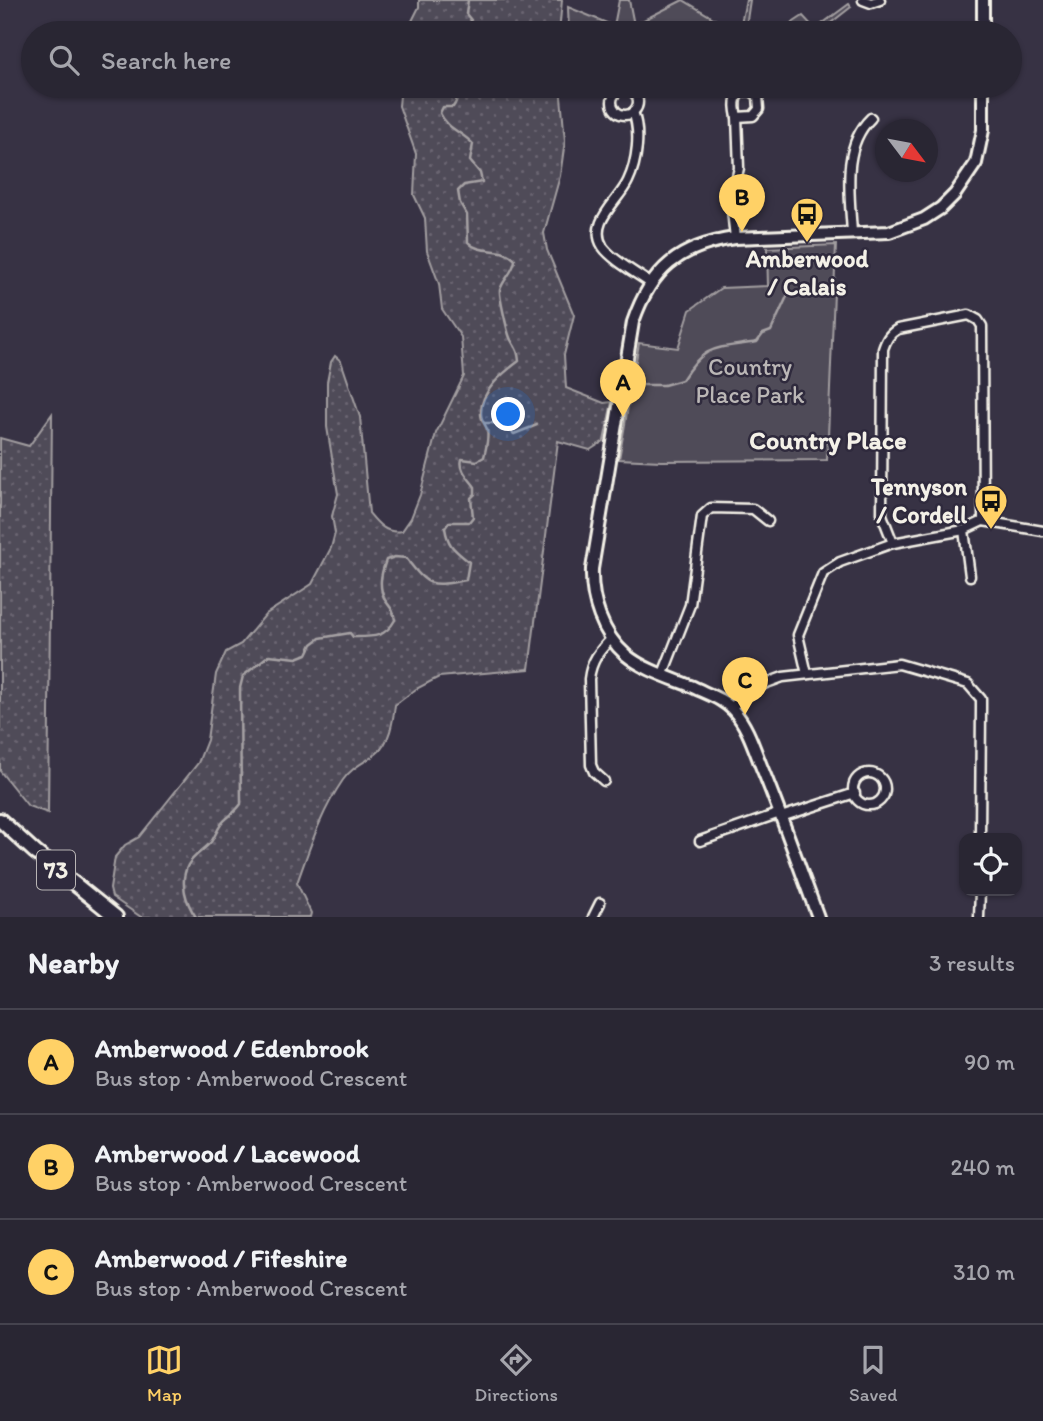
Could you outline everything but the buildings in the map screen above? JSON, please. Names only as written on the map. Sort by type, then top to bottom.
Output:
[{"type":"main road","name":"73","points":[[0,820],[116,917]]},
{"type":"street","points":[[863,0],[871,3],[880,0]]},
{"type":"street","points":[[983,0],[984,21]]},
{"type":"street","points":[[818,917],[744,723],[731,707],[716,697],[626,655],[612,638],[597,607],[592,588],[592,569],[633,322],[641,298],[664,267],[679,255],[714,241],[889,232],[924,219],[941,208],[955,194],[976,163],[981,145],[983,98]]},
{"type":"street","points":[[633,112],[636,152],[634,164],[628,182],[598,229],[599,238],[608,252],[650,283]]},
{"type":"street","points":[[735,238],[731,201],[739,168],[737,117]]},
{"type":"street","points":[[852,233],[849,169],[857,135],[870,118]]},
{"type":"street","points":[[893,543],[882,515],[883,349],[888,337],[898,329],[969,315],[982,326],[983,521]]},
{"type":"street","points":[[663,674],[690,605],[702,516],[711,508],[753,509],[768,520]]},
{"type":"street","points":[[807,674],[798,635],[823,573],[840,562],[893,543],[964,530],[983,521],[1043,531]]},
{"type":"street","points":[[964,530],[970,576]]},
{"type":"street","points":[[604,781],[591,765],[589,679],[590,665],[612,638]]},
{"type":"street","points":[[731,707],[764,684],[783,677],[899,664],[968,684],[981,699],[980,833]]},
{"type":"street","points":[[866,771],[878,775],[885,788],[883,799],[873,806],[863,804],[855,793],[856,778],[866,771]]},
{"type":"street","points":[[699,841],[855,793]]},
{"type":"street","points":[[979,917],[980,896]]},
{"type":"street","points":[[593,917],[600,903]]},
{"type":"green space","points":[[419,0],[562,0],[560,21],[412,21],[419,7]]},
{"type":"green space","points":[[619,0],[629,0],[633,21],[615,21]]},
{"type":"green space","points":[[683,0],[718,21],[642,21]]},
{"type":"green space","points":[[746,0],[750,0],[747,21],[742,21]]},
{"type":"green space","points":[[849,4],[851,7],[833,21],[826,21]]},
{"type":"green space","points":[[568,7],[602,21],[569,21]]},
{"type":"green space","points":[[803,16],[808,21],[795,21]]},
{"type":"green space","points":[[400,98],[561,98],[565,141],[560,176],[544,233],[547,250],[574,315],[564,355],[566,388],[604,403],[612,402],[604,441],[590,450],[558,441],[529,669],[439,677],[416,689],[395,705],[385,744],[347,776],[335,792],[317,830],[297,883],[311,913],[310,917],[141,917],[112,897],[110,889],[115,857],[125,845],[139,837],[198,763],[207,740],[216,674],[226,652],[241,644],[266,614],[312,584],[331,548],[335,533],[332,516],[338,494],[327,427],[327,382],[331,362],[335,356],[341,361],[360,417],[369,513],[383,527],[396,532],[402,531],[411,518],[420,495],[436,433],[464,376],[461,337],[442,309],[439,284],[427,251],[425,218],[414,195],[416,154],[399,106]]},
{"type":"green space","name":"Country Place Park","points":[[836,245],[827,460],[619,459],[639,343],[678,348],[690,310],[721,288],[768,286],[767,248]]},
{"type":"green space","points":[[52,414],[48,813],[28,806],[0,771],[0,438],[29,446]]},
{"type":"waterway","points":[[468,0],[466,14],[471,21]]},
{"type":"waterway","points":[[196,917],[185,892],[185,872],[193,859],[211,842],[221,824],[241,804],[240,688],[243,676],[269,655],[297,658],[307,654],[312,644],[320,638],[350,633],[353,637],[372,636],[387,630],[395,620],[381,585],[386,560],[406,558],[425,580],[437,584],[466,580],[469,562],[450,544],[445,528],[449,522],[469,522],[473,517],[471,498],[475,494],[475,487],[463,471],[462,459],[477,461],[484,457],[488,436],[481,416],[484,398],[494,383],[519,361],[508,331],[500,294],[501,286],[515,260],[510,255],[479,249],[468,242],[467,215],[460,203],[458,191],[464,185],[482,182],[480,173],[470,161],[473,144],[451,127],[440,113],[443,107],[453,107],[457,98]]},
{"type":"waterway","points":[[638,385],[664,385],[682,380],[705,354],[722,347],[757,342],[763,334],[771,331],[790,290]]},
{"type":"waterway","points":[[484,423],[500,423],[514,434],[537,425]]},
{"type":"place","name":"Amberwood / Lacewood","points":[[742,232]]},
{"type":"place","name":"Amberwood / Calais","points":[[807,244]]},
{"type":"place","name":"Amberwood / Edenbrook","points":[[623,417]]},
{"type":"place","name":"Tennyson / Cordell","points":[[991,531]]},
{"type":"place","name":"Amberwood / Fifeshire","points":[[745,715]]},
{"type":"district","name":"Country Place","points":[[828,440]]}]
